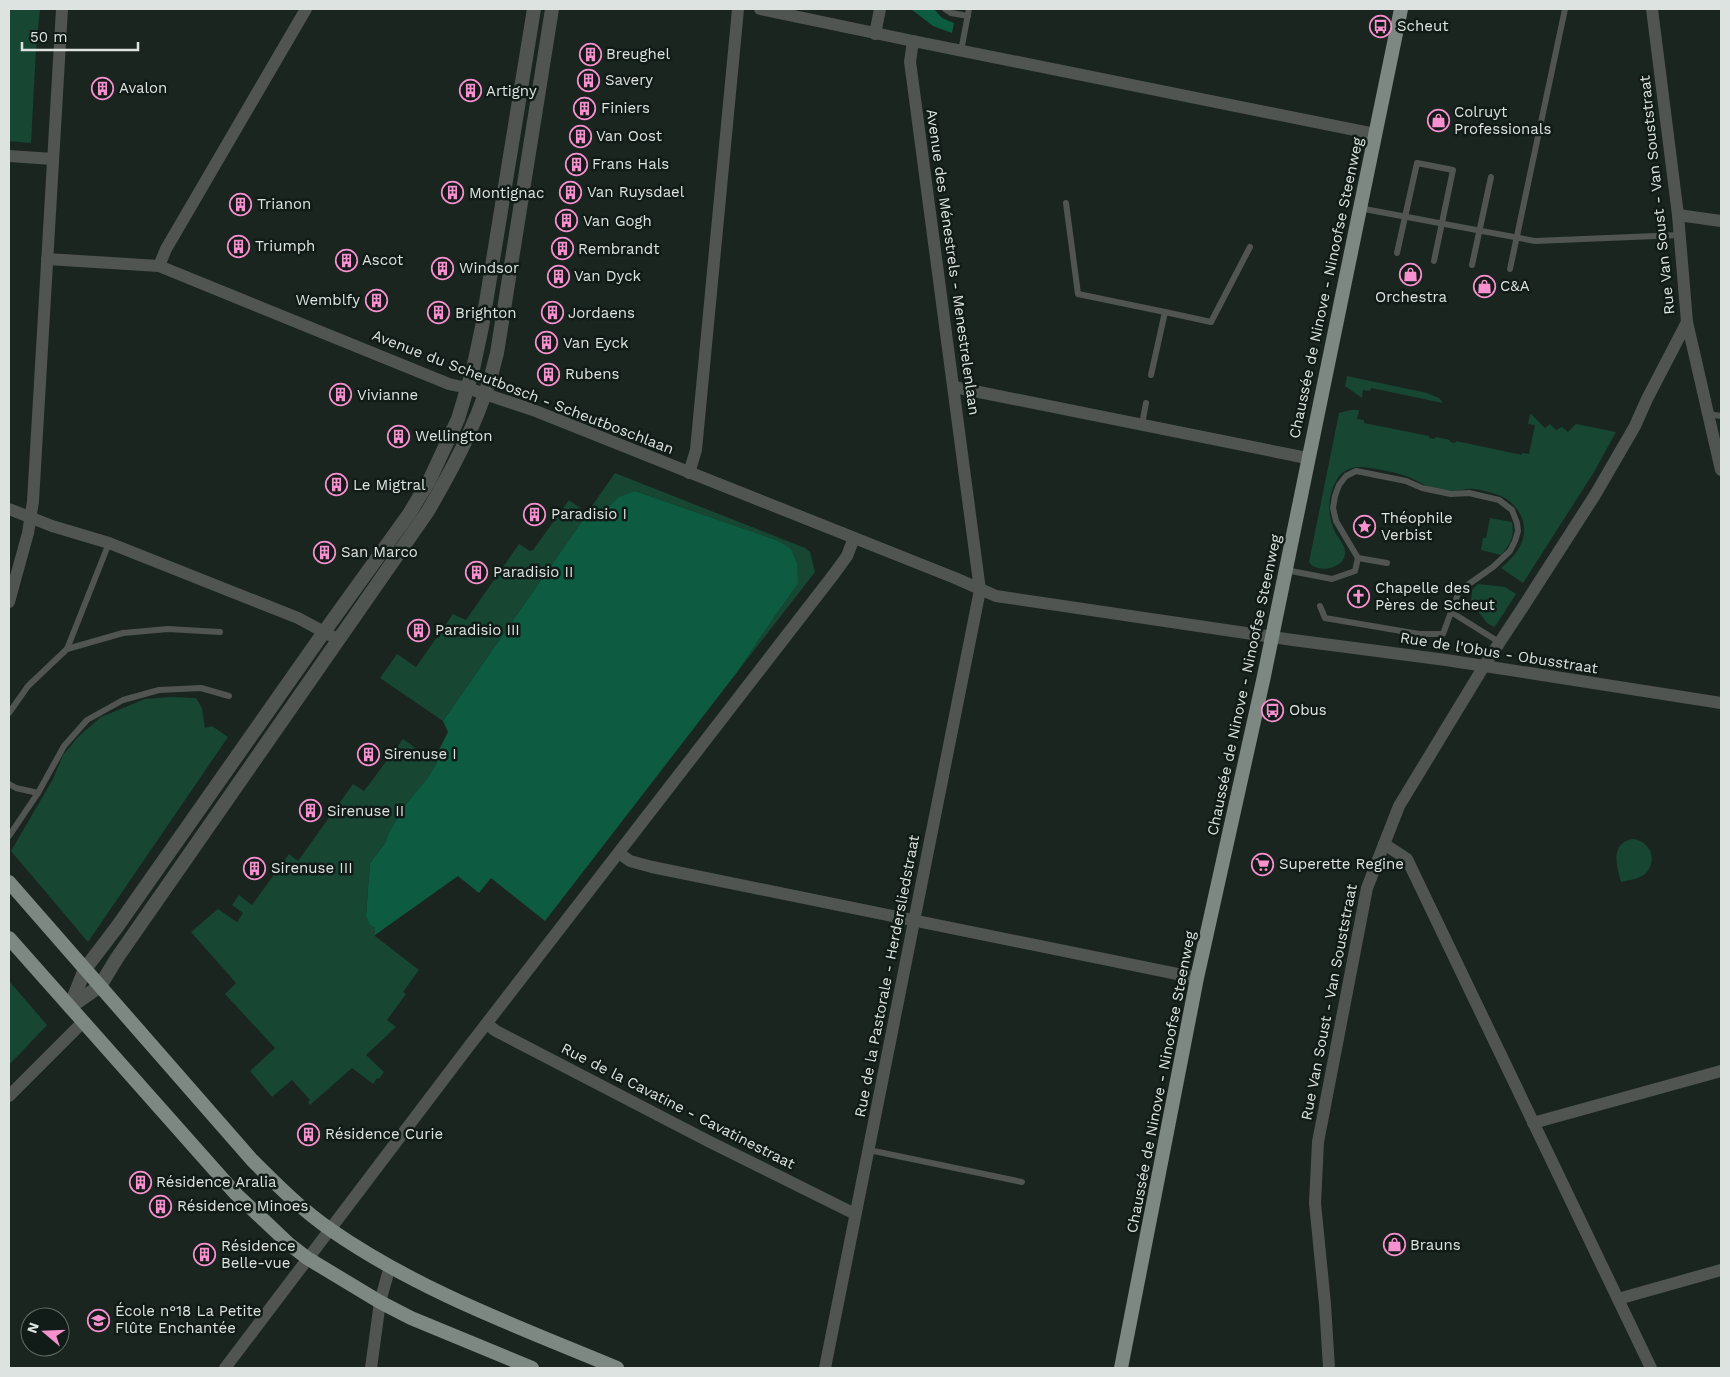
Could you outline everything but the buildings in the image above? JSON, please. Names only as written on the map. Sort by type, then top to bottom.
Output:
[{"type":"main road","name":"Chaussée de Ninove - Ninoofse Steenweg","points":[[1121,1368],[1197,978],[1272,636],[1307,458],[1401,9]]},
{"type":"main road","points":[[9,882],[252,1160],[284,1192],[330,1229],[437,1292],[617,1368]]},
{"type":"main road","points":[[9,938],[236,1194],[307,1258],[380,1302],[412,1318],[532,1368]]},
{"type":"street","points":[[9,602],[28,533],[33,501],[62,9]]},
{"type":"street","points":[[159,266],[166,249],[306,9]]},
{"type":"street","points":[[70,1007],[85,969],[117,927],[409,514],[429,480],[455,427],[473,369],[482,326],[534,9]]},
{"type":"street","points":[[70,1007],[100,986],[117,958],[428,511],[466,441],[485,394],[497,353],[552,9]]},
{"type":"street","points":[[688,473],[696,450],[738,9]]},
{"type":"street","points":[[760,9],[913,42],[1375,134]]},
{"type":"street","points":[[875,34],[880,9]]},
{"type":"street","name":"Rue Van Soust - Van Souststraat","points":[[1329,1368],[1316,1203],[1318,1142],[1367,888],[1399,806],[1499,642],[1595,495],[1635,426],[1686,322],[1678,215],[1652,9]]},
{"type":"street","name":"Avenue des Ménestrels - Menestrelenlaan","points":[[913,42],[910,62],[980,590]]},
{"type":"street","points":[[9,156],[52,159]]},
{"type":"street","points":[[1678,215],[1721,221]]},
{"type":"street","name":"Avenue du Scheutbosch - Scheutboschlaan","points":[[47,259],[159,266],[449,384],[467,388],[533,410],[955,578],[980,590]]},
{"type":"street","points":[[1686,322],[1721,470]]},
{"type":"street","points":[[954,387],[1307,458]]},
{"type":"street","points":[[9,509],[52,526],[109,543],[298,618],[339,640]]},
{"type":"street","points":[[225,1368],[307,1258],[834,574],[847,556],[854,538]]},
{"type":"street","name":"Rue de l'Obus - Obusstraat","points":[[980,590],[996,596],[1484,666],[1721,703]]},
{"type":"street","name":"Rue de la Pastorale - Herdersliedstraat","points":[[825,1368],[980,590]]},
{"type":"street","points":[[232,763],[246,774]]},
{"type":"street","points":[[1384,844],[1407,859],[1651,1368]]},
{"type":"street","points":[[619,852],[630,860],[652,867],[1197,978]]},
{"type":"street","points":[[9,1096],[83,1022]]},
{"type":"street","name":"Rue de la Cavatine - Cavatinestraat","points":[[487,1024],[699,1136],[855,1214]]},
{"type":"street","points":[[1533,1123],[1721,1071]]},
{"type":"street","points":[[371,1368],[380,1302],[390,1266]]},
{"type":"street","points":[[1618,1299],[1721,1270]]},
{"type":"lane","points":[[945,9],[951,13],[968,16]]},
{"type":"lane","points":[[961,51],[969,9]]},
{"type":"lane","points":[[1510,269],[1515,237],[1549,89],[1565,9]]},
{"type":"lane","points":[[1397,253],[1417,163],[1453,170],[1434,261]]},
{"type":"lane","points":[[1472,265],[1491,177]]},
{"type":"lane","points":[[1066,203],[1078,294],[1211,322],[1250,247]]},
{"type":"lane","points":[[1359,208],[1536,241],[1680,235]]},
{"type":"lane","points":[[1151,375],[1164,312]]},
{"type":"lane","points":[[1142,424],[1146,403]]},
{"type":"lane","points":[[1708,414],[1721,416]]},
{"type":"lane","points":[[1285,570],[1332,579],[1355,571],[1358,558],[1336,521],[1333,508],[1340,484],[1346,476],[1356,471],[1406,480],[1422,488],[1451,494],[1469,493],[1499,500],[1512,510],[1518,531],[1510,551],[1458,594],[1443,634],[1419,634],[1325,618],[1320,606]]},
{"type":"lane","points":[[9,714],[28,686],[67,649],[109,543]]},
{"type":"lane","points":[[1358,558],[1387,563]]},
{"type":"lane","points":[[1451,612],[1499,642]]},
{"type":"lane","points":[[67,649],[122,633],[168,629],[220,632]]},
{"type":"lane","points":[[9,836],[38,793],[64,746],[87,720],[123,700],[159,690],[201,688],[229,696]]},
{"type":"lane","points":[[9,784],[16,788],[38,793]]},
{"type":"lane","points":[[868,1150],[1022,1182]]},
{"type":"green space","points":[[9,9],[40,9],[31,143],[9,141]]},
{"type":"green space","points":[[911,9],[934,9],[942,18],[954,23],[952,33],[933,26]]},
{"type":"green space","points":[[1347,376],[1427,393],[1439,398],[1443,403],[1371,388],[1370,391],[1363,390],[1362,398],[1345,386]]},
{"type":"green space","points":[[1359,410],[1357,419],[1364,420],[1364,423],[1429,436],[1429,438],[1434,439],[1436,437],[1450,440],[1450,442],[1455,443],[1456,441],[1522,455],[1522,453],[1529,454],[1535,425],[1528,424],[1530,414],[1545,428],[1550,424],[1556,430],[1562,427],[1568,432],[1576,424],[1616,432],[1594,472],[1523,583],[1501,568],[1518,550],[1524,533],[1520,513],[1507,499],[1477,489],[1455,491],[1440,489],[1425,485],[1400,474],[1364,467],[1354,468],[1343,473],[1336,482],[1330,496],[1330,518],[1336,534],[1345,549],[1343,559],[1335,566],[1323,569],[1317,568],[1309,562],[1339,413]]},
{"type":"green space","points":[[615,473],[805,548],[810,552],[815,572],[738,671],[798,584],[776,540],[635,491],[619,498],[596,519],[587,514],[443,721],[380,678],[397,654],[416,667],[453,614],[466,620],[519,544],[530,551],[533,550],[569,500],[587,513]]},
{"type":"green space","points":[[635,491],[776,540],[791,549],[797,564],[798,584],[738,671],[545,921],[491,878],[479,893],[458,876],[375,935],[375,928],[369,924],[366,916],[370,863],[386,842],[388,834],[405,805],[426,780],[437,763],[435,758],[448,732],[443,721],[587,514],[596,519],[619,497]]},
{"type":"green space","points":[[1490,518],[1512,522],[1513,532],[1511,540],[1501,555],[1481,550],[1483,538],[1486,538]]},
{"type":"green space","points":[[1478,584],[1505,587],[1516,594],[1494,627],[1487,623],[1471,602],[1472,590]]},
{"type":"green space","points":[[196,698],[202,708],[205,728],[212,726],[228,737],[88,942],[11,851],[53,779],[63,755],[79,736],[101,717],[145,699]]},
{"type":"green space","points":[[403,739],[421,752],[435,758],[437,763],[426,780],[405,805],[388,834],[386,842],[370,863],[366,916],[369,924],[375,928],[375,936],[419,970],[403,992],[406,994],[387,1020],[396,1027],[366,1055],[384,1072],[373,1084],[352,1068],[310,1105],[308,1102],[310,1100],[292,1080],[272,1097],[250,1071],[275,1048],[225,994],[236,983],[191,932],[218,909],[237,922],[243,913],[232,905],[239,895],[252,905],[289,854],[298,861],[353,784],[364,791]]},
{"type":"green space","points":[[1639,840],[1647,847],[1652,856],[1652,861],[1647,872],[1642,876],[1621,882],[1616,856],[1620,845],[1625,841]]},
{"type":"green space","points":[[9,981],[47,1025],[9,1065]]},
{"type":"place","name":"Scheut","points":[[1381,26]]},
{"type":"place","name":"Breughel","points":[[590,54]]},
{"type":"place","name":"Savery","points":[[589,80]]},
{"type":"place","name":"Avalon","points":[[103,88]]},
{"type":"place","name":"Artigny","points":[[470,91]]},
{"type":"place","name":"Finiers","points":[[585,108]]},
{"type":"place","name":"Colruyt Professionals","points":[[1438,121]]},
{"type":"place","name":"Van Oost","points":[[580,136]]},
{"type":"place","name":"Frans Hals","points":[[576,164]]},
{"type":"place","name":"Van Ruysdael","points":[[571,192]]},
{"type":"place","name":"Montignac","points":[[453,193]]},
{"type":"place","name":"Trianon","points":[[241,204]]},
{"type":"place","name":"Van Gogh","points":[[567,221]]},
{"type":"place","name":"Triumph","points":[[239,246]]},
{"type":"place","name":"Rembrandt","points":[[562,249]]},
{"type":"place","name":"Ascot","points":[[346,260]]},
{"type":"place","name":"Windsor","points":[[443,268]]},
{"type":"place","name":"Orchestra","points":[[1411,274]]},
{"type":"place","name":"Van Dyck","points":[[558,276]]},
{"type":"place","name":"C&A","points":[[1484,286]]},
{"type":"place","name":"Wemblfy","points":[[376,300]]},
{"type":"place","name":"Brighton","points":[[439,313]]},
{"type":"place","name":"Jordaens","points":[[552,313]]},
{"type":"place","name":"Van Eyck","points":[[547,343]]},
{"type":"place","name":"Rubens","points":[[549,374]]},
{"type":"place","name":"Vivianne","points":[[341,395]]},
{"type":"place","name":"Wellington","points":[[399,436]]},
{"type":"place","name":"Le Migtral","points":[[337,485]]},
{"type":"place","name":"Paradisio I","points":[[535,514]]},
{"type":"place","name":"Théophile Verbist","points":[[1365,527]]},
{"type":"place","name":"San Marco","points":[[325,552]]},
{"type":"place","name":"Paradisio II","points":[[477,572]]},
{"type":"place","name":"Chapelle des Pères de Scheut","points":[[1359,597]]},
{"type":"place","name":"Paradisio III","points":[[419,630]]},
{"type":"place","name":"Obus","points":[[1273,710]]},
{"type":"place","name":"Sirenuse I","points":[[368,754]]},
{"type":"place","name":"Sirenuse II","points":[[311,811]]},
{"type":"place","name":"Superette Regine","points":[[1263,864]]},
{"type":"place","name":"Sirenuse III","points":[[255,868]]},
{"type":"place","name":"Résidence Curie","points":[[309,1134]]},
{"type":"place","name":"Résidence Aralia","points":[[140,1182]]},
{"type":"place","name":"Résidence Minoes","points":[[161,1206]]},
{"type":"place","name":"Brauns","points":[[1394,1245]]},
{"type":"place","name":"Résidence Belle-vue","points":[[205,1255]]},
{"type":"place","name":"École n°18 La Petite Flûte Enchantée","points":[[99,1320]]}]
